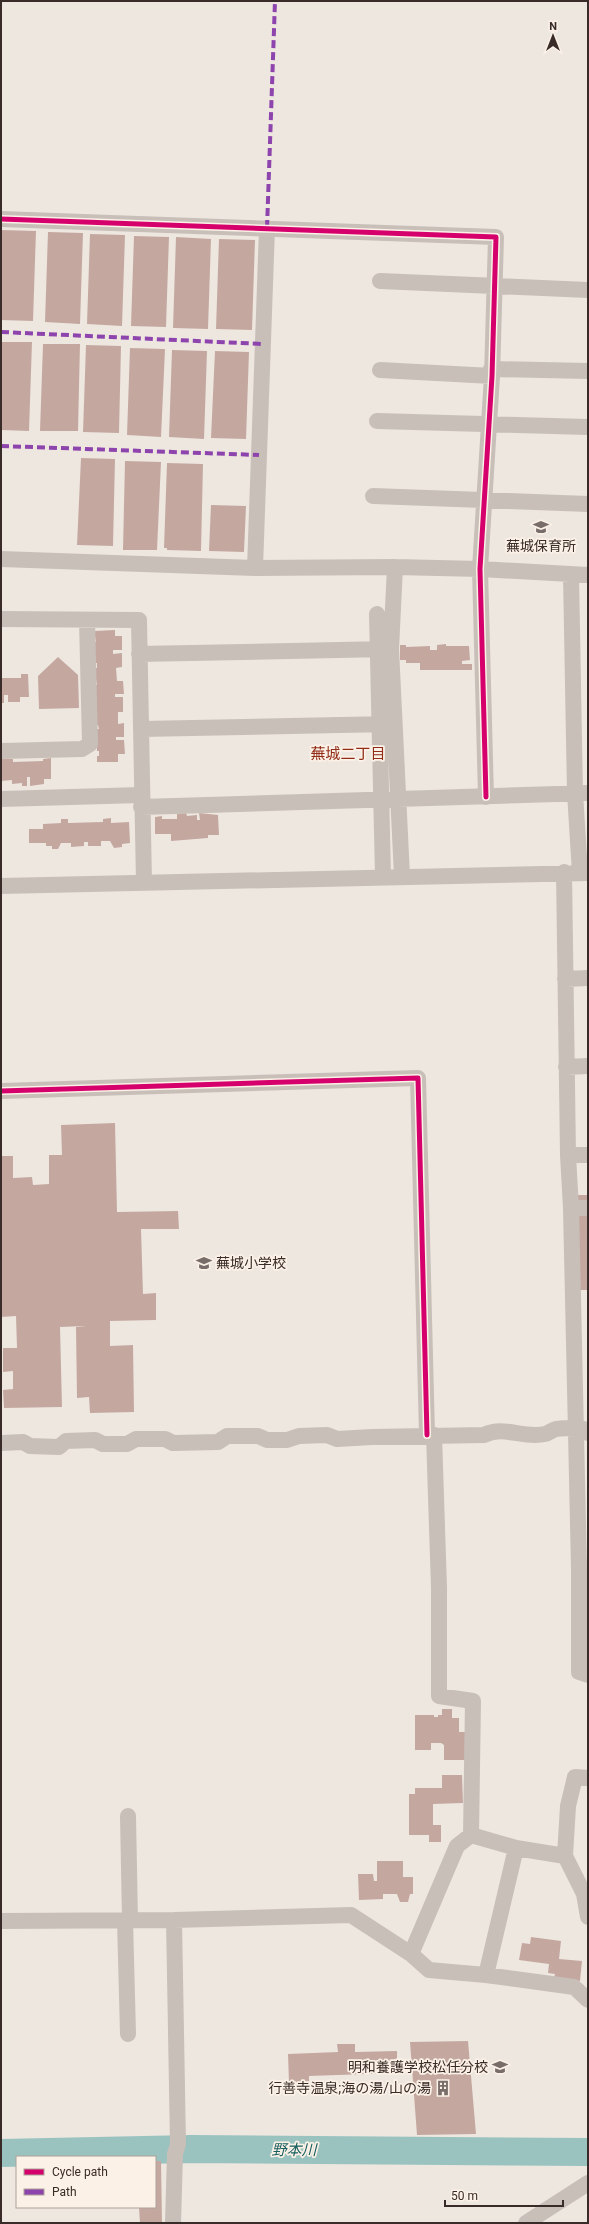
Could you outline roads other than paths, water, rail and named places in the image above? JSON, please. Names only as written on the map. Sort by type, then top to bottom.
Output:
[{"type":"street","points":[[1,219],[496,237],[492,373],[480,569],[486,797]]},
{"type":"street","points":[[255,568],[267,228]]},
{"type":"street","points":[[380,281],[588,290]]},
{"type":"street","points":[[380,370],[492,373],[588,371]]},
{"type":"street","points":[[377,421],[588,427]]},
{"type":"street","points":[[373,496],[588,504]]},
{"type":"street","points":[[1,559],[255,568],[395,567],[480,569],[588,575]]},
{"type":"street","points":[[383,649],[395,567]]},
{"type":"street","points":[[1,886],[383,876],[564,872],[584,873],[582,793],[571,575]]},
{"type":"street","points":[[377,614],[383,649],[387,724],[399,798],[402,876]]},
{"type":"street","points":[[1,619],[138,620],[142,730],[141,801],[144,883]]},
{"type":"street","points":[[1,751],[82,749],[90,744],[87,620]]},
{"type":"street","points":[[139,654],[383,649]]},
{"type":"street","points":[[142,730],[387,724]]},
{"type":"street","points":[[383,876],[382,798],[387,724]]},
{"type":"street","points":[[1,799],[141,801],[486,797],[582,793]]},
{"type":"street","points":[[564,872],[568,1155],[581,1431],[584,1569],[579,1672],[588,1675]]},
{"type":"street","points":[[565,979],[588,978]]},
{"type":"street","points":[[566,1067],[588,1066]]},
{"type":"street","points":[[1,1091],[418,1078],[431,1435],[439,1588],[439,1696],[473,1701],[471,1835]]},
{"type":"street","points":[[568,1155],[588,1154]]},
{"type":"street","points":[[571,1208],[588,1208]]},
{"type":"street","points":[[1,1443],[23,1442],[30,1446],[59,1446],[66,1441],[88,1440],[95,1440],[103,1444],[127,1444],[136,1439],[165,1439],[173,1443],[218,1442],[227,1436],[258,1436],[267,1440],[287,1440],[300,1436],[327,1435],[337,1439],[352,1439],[431,1435],[484,1435],[491,1431],[514,1431],[520,1435],[545,1434],[556,1429],[581,1431]]},
{"type":"street","points":[[588,1778],[575,1777],[568,1806],[564,1856],[586,1894],[588,1917]]},
{"type":"street","points":[[128,1816],[128,2034]]},
{"type":"street","points":[[471,1835],[516,1848],[564,1856]]},
{"type":"street","points":[[411,1954],[457,1846],[471,1835]]},
{"type":"street","points":[[486,1975],[516,1848]]},
{"type":"street","points":[[1,1921],[174,1920],[351,1915],[411,1954],[429,1970],[486,1975],[574,1987],[588,2000]]},
{"type":"street","points":[[173,2223],[177,2149],[174,1920]]},
{"type":"street","points":[[526,2223],[588,2183]]},
{"type":"waterway","name":"野本川","points":[[1,2153],[191,2149],[588,2152]]},
{"type":"place","name":"蕪城保育所","points":[[541,527]]},
{"type":"place","name":"蕪城小学校","points":[[204,1263]]},
{"type":"place","name":"明和養護学校松任分校","points":[[500,2067]]},
{"type":"place","name":"行善寺温泉;海の湯/山の湯","points":[[443,2088]]},
{"type":"district","name":"蕪城二丁目","points":[[348,754]]}]
